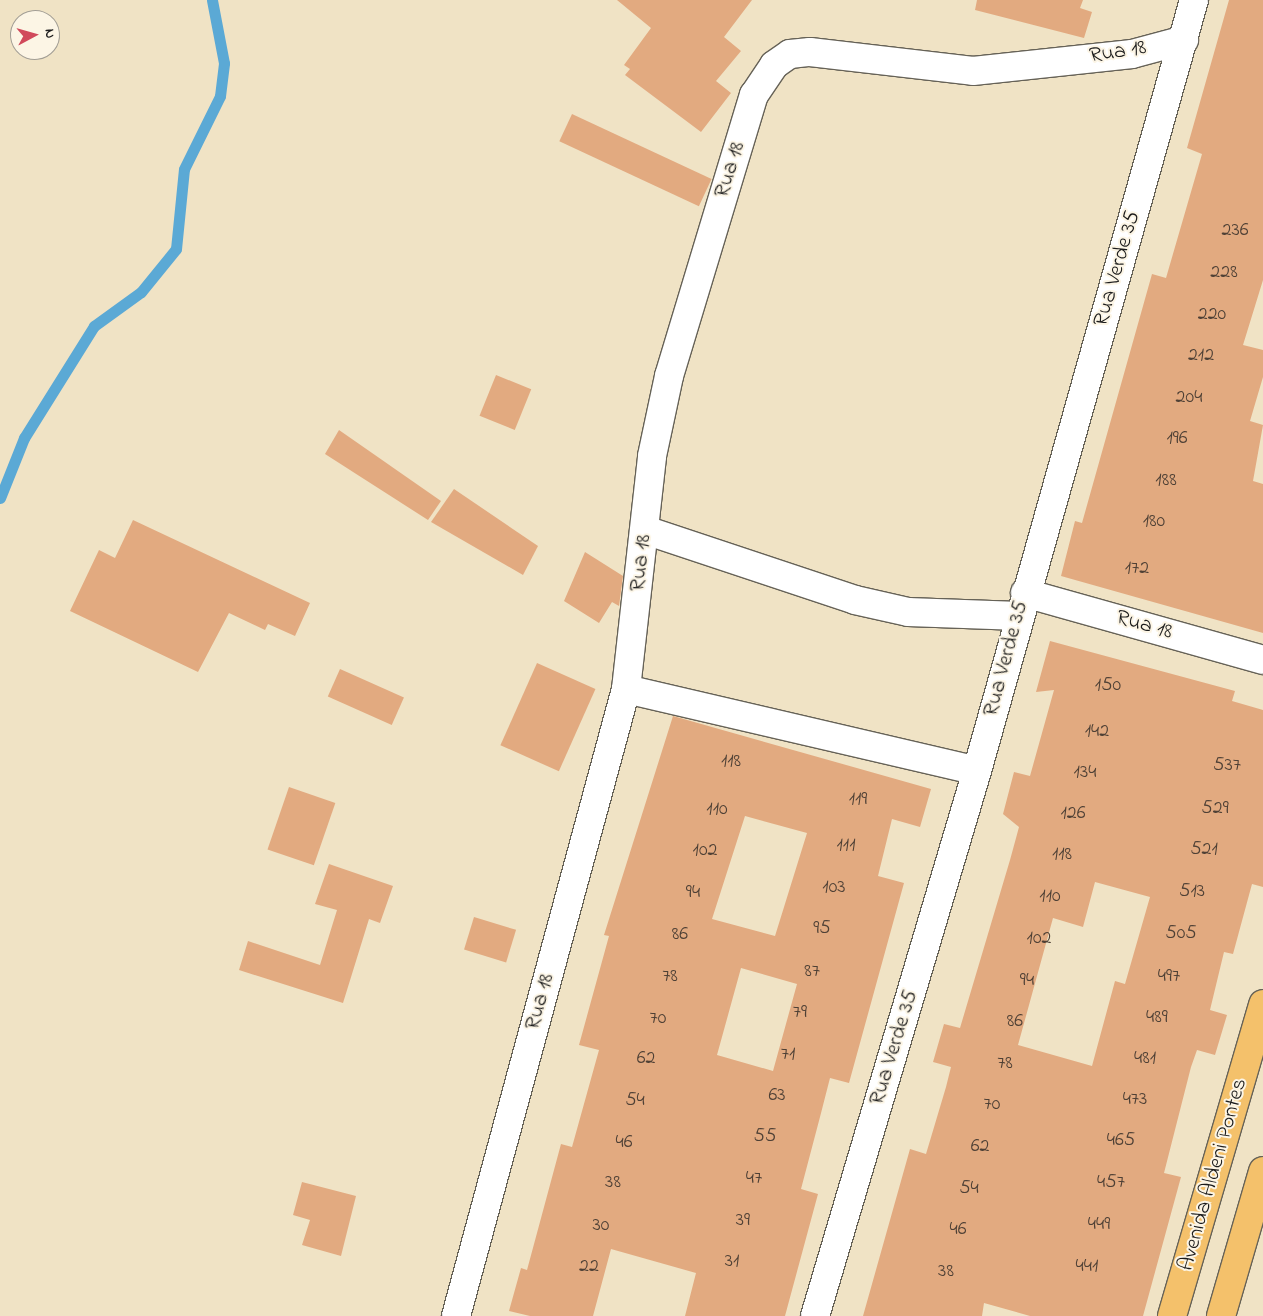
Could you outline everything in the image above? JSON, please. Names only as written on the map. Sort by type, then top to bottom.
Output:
[{"type":"main road","name":"Avenida Aldeni Pontes","points":[[1172,1316],[1263,1004]]},
{"type":"main road","name":"Avenida Aldeni Pontes","points":[[1220,1316],[1263,1171]]},
{"type":"street","name":"Rua Verde 35","points":[[815,1316],[977,772],[1022,604],[1194,0]]},
{"type":"street","name":"Rua 18","points":[[456,1316],[626,689],[652,456],[669,376],[754,95],[774,65],[790,54],[810,52],[973,72],[1132,54],[1184,40]]},
{"type":"street","name":"Rua 18","points":[[645,530],[855,600],[908,612],[1022,604],[1263,660]]},
{"type":"street","points":[[626,689],[977,772]]},
{"type":"building","points":[[617,0],[752,0],[724,37],[741,51],[716,81],[731,93],[701,132],[625,75],[630,69],[624,65],[651,28]]},
{"type":"building","points":[[977,0],[1083,0],[1080,8],[1092,12],[1084,38],[975,10]]},
{"type":"building","points":[[1229,0],[1263,0],[1263,280],[1243,345],[1263,350],[1263,377],[1250,421],[1263,425],[1253,481],[1263,484],[1263,633],[1061,576],[1075,521],[1082,523],[1152,274],[1166,278],[1202,154],[1187,148]]},
{"type":"building","points":[[572,114],[712,179],[699,206],[559,141]]},
{"type":"building","points":[[496,375],[531,389],[515,430],[480,416]]},
{"type":"building","points":[[339,430],[441,501],[428,520],[325,454]]},
{"type":"building","points":[[454,489],[538,546],[523,575],[431,522]]},
{"type":"building","points":[[133,520],[310,603],[295,636],[268,624],[265,630],[229,613],[198,672],[70,611],[99,550],[115,558]]},
{"type":"building","points":[[585,552],[623,576],[619,606],[612,602],[599,623],[564,601]]},
{"type":"building","points":[[1050,641],[1235,691],[1232,701],[1263,710],[1263,887],[1252,884],[1233,954],[1224,952],[1210,1010],[1227,1015],[1215,1055],[1197,1050],[1191,1067],[1164,1173],[1181,1177],[1143,1316],[1030,1316],[984,1303],[982,1316],[863,1316],[910,1149],[926,1154],[946,1087],[951,1067],[933,1062],[944,1024],[960,1028],[1010,860],[1019,827],[1003,814],[1014,772],[1030,776],[1054,690],[1036,692]],"holes":[[[1095,882],[1150,897],[1125,984],[1115,981],[1092,1066],[1018,1045],[1053,918],[1083,927]]]},
{"type":"building","points":[[537,663],[595,689],[559,771],[500,745]]},
{"type":"building","points":[[340,669],[404,697],[392,725],[328,696]]},
{"type":"building","points":[[673,716],[931,789],[920,827],[892,819],[878,876],[904,883],[849,1083],[830,1078],[801,1189],[818,1194],[785,1316],[685,1316],[696,1273],[611,1249],[593,1316],[530,1316],[509,1311],[521,1268],[527,1270],[561,1144],[572,1147],[599,1050],[579,1045],[609,936],[604,935]],"holes":[[[745,816],[807,833],[775,936],[712,919]],[[741,968],[797,984],[773,1071],[717,1055]]]},
{"type":"building","points":[[289,787],[335,803],[314,865],[268,849]]},
{"type":"building","points":[[329,864],[393,886],[380,923],[369,919],[343,1003],[239,970],[248,941],[320,965],[337,910],[315,904]]},
{"type":"building","points":[[474,917],[516,930],[506,962],[464,950]]},
{"type":"building","points":[[302,1182],[356,1196],[341,1256],[302,1245],[310,1220],[293,1215]]},
{"type":"waterway","points":[[0,498],[24,438],[94,326],[141,292],[176,249],[184,169],[220,96],[224,63],[212,0]]}]
